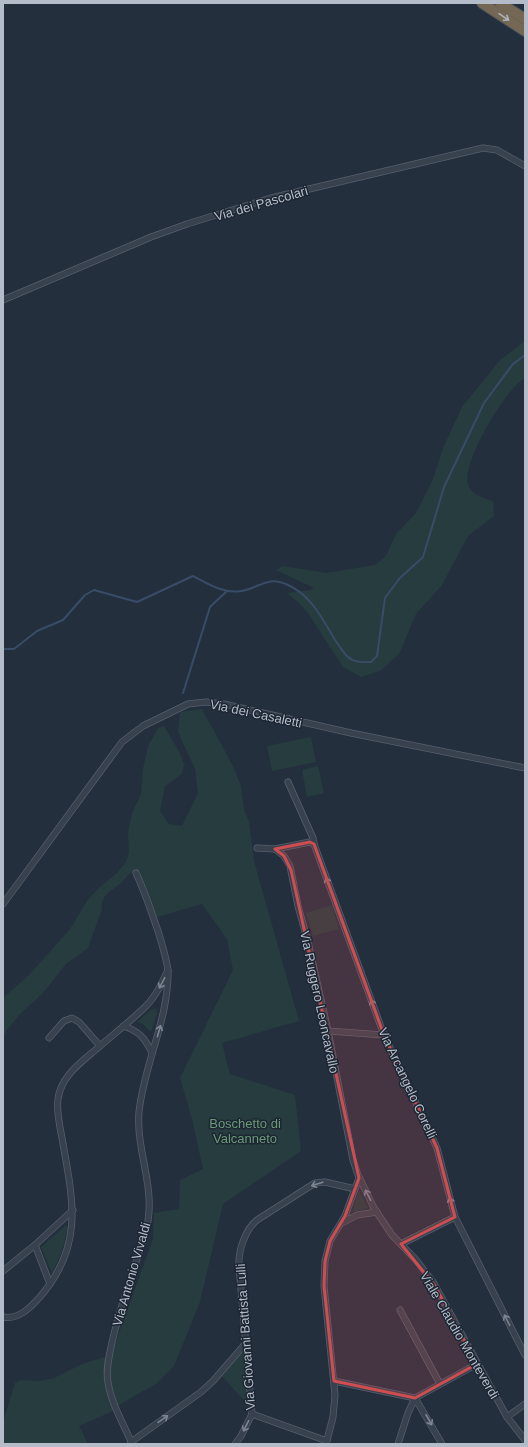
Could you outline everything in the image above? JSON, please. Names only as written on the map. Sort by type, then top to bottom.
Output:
[{"type":"highway","points":[[482,3],[525,31]]},
{"type":"highway","points":[[500,3],[525,19]]},
{"type":"street","name":"Via dei Pascolari","points":[[3,300],[164,232],[271,198],[483,148],[497,150],[525,166]]},
{"type":"street","name":"Via dei Casaletti","points":[[3,904],[122,742],[142,726],[192,703],[206,702],[224,704],[351,733],[525,768]]},
{"type":"street","name":"Via Arcangelo Corelli","points":[[288,782],[313,838],[384,1036],[437,1148],[455,1217],[525,1355]]},
{"type":"street","points":[[257,848],[275,849],[310,842],[314,844]]},
{"type":"street","name":"Via Ruggero Leoncavallo","points":[[275,849],[284,856],[290,866],[328,1031],[353,1160],[359,1178],[377,1212]]},
{"type":"street","points":[[3,1317],[14,1317],[28,1309],[50,1284],[59,1270],[67,1251],[72,1230],[73,1210],[58,1114],[58,1097],[63,1083],[70,1072],[141,1011],[152,999],[168,970],[166,957],[151,911],[136,873]]},
{"type":"street","name":"Via Antonio Vivaldi","points":[[132,1443],[112,1397],[107,1375],[115,1330],[148,1219],[149,1202],[139,1121],[142,1095],[165,1008],[168,988],[168,970]]},
{"type":"street","points":[[49,1038],[64,1022],[69,1018],[72,1018],[79,1022],[100,1046]]},
{"type":"street","points":[[123,1026],[134,1030],[141,1035],[152,1053]]},
{"type":"street","points":[[328,1031],[384,1036]]},
{"type":"street","points":[[252,1414],[326,1442],[334,1408],[334,1381],[324,1275],[326,1256],[334,1234],[342,1223],[359,1178]]},
{"type":"street","name":"Via Giovanni Battista Lulli","points":[[235,1444],[243,1433],[252,1414],[239,1257],[242,1246],[252,1225],[257,1220],[317,1183],[327,1182],[355,1189]]},
{"type":"street","points":[[3,1270],[73,1210]]},
{"type":"street","points":[[342,1223],[357,1215],[377,1212]]},
{"type":"street","name":"Viale Claudio Monteverdi","points":[[377,1212],[392,1235],[416,1260],[433,1282],[507,1417],[525,1440]]},
{"type":"street","points":[[401,1244],[455,1217]]},
{"type":"street","points":[[34,1245],[50,1284]]},
{"type":"street","points":[[400,1310],[440,1384]]},
{"type":"street","points":[[132,1443],[202,1392],[246,1343]]},
{"type":"street","points":[[398,1444],[408,1413],[415,1398],[477,1364]]},
{"type":"street","points":[[334,1381],[415,1398],[442,1444]]},
{"type":"street","points":[[507,1417],[525,1404]]},
{"type":"highlighted area","points":[[310,842],[314,844],[384,1035],[437,1148],[455,1217],[401,1244],[435,1286],[477,1364],[415,1398],[334,1381],[324,1286],[325,1261],[330,1241],[345,1216],[359,1178],[310,951],[291,870],[284,856],[275,849]]},
{"type":"green space","points":[[525,341],[525,378],[507,396],[486,429],[470,463],[467,477],[469,487],[474,493],[493,501],[494,516],[468,536],[442,585],[416,614],[399,654],[380,671],[361,677],[343,667],[308,613],[287,593],[310,590],[314,588],[276,570],[283,566],[326,573],[375,565],[386,556],[396,534],[416,513],[433,479],[443,448],[462,407],[500,360]]},
{"type":"green space","name":"Boschetto di Valcanneto","points":[[202,709],[233,766],[241,786],[244,810],[249,821],[254,861],[299,1021],[222,1043],[230,1074],[295,1095],[301,1151],[223,1204],[200,1302],[174,1366],[156,1384],[122,1403],[111,1412],[79,1426],[88,1444],[3,1444],[3,1422],[15,1383],[21,1380],[40,1381],[54,1378],[82,1364],[111,1355],[153,1239],[154,1213],[179,1209],[180,1180],[203,1169],[192,1119],[180,1078],[233,970],[227,939],[202,904],[157,917],[143,883],[134,871],[129,874],[105,896],[88,948],[66,964],[43,993],[20,1014],[7,1030],[3,1038],[3,998],[30,974],[70,929],[89,898],[116,874],[126,862],[129,853],[128,832],[132,813],[141,794],[143,769],[148,746],[158,728],[164,726],[180,753],[184,765],[182,774],[165,786],[160,811],[169,824],[182,826],[198,793],[195,769],[178,732],[180,712]]},
{"type":"green space","points":[[311,737],[316,762],[272,771],[267,746]]},
{"type":"green space","points":[[318,766],[324,793],[307,797],[302,770]]},
{"type":"green space","points":[[332,905],[339,929],[313,936],[306,913]]},
{"type":"green space","points":[[156,1008],[157,1014],[151,1032],[143,1024],[137,1022],[151,1010]]},
{"type":"green space","points":[[359,1190],[368,1208],[352,1212]]},
{"type":"green space","points":[[66,1225],[68,1228],[62,1251],[52,1273],[41,1247]]},
{"type":"green space","points":[[244,1350],[250,1407],[222,1376]]},
{"type":"waterway","points":[[3,649],[14,649],[37,631],[63,620],[85,595],[94,590],[137,602],[193,576],[216,588],[235,592],[274,581],[288,585],[296,589],[316,609],[335,640],[350,659],[362,662],[371,662],[377,656],[385,598],[399,579],[423,557],[444,487],[484,403],[513,364],[525,355]]},
{"type":"waterway","points":[[183,693],[210,607],[227,591]]}]
